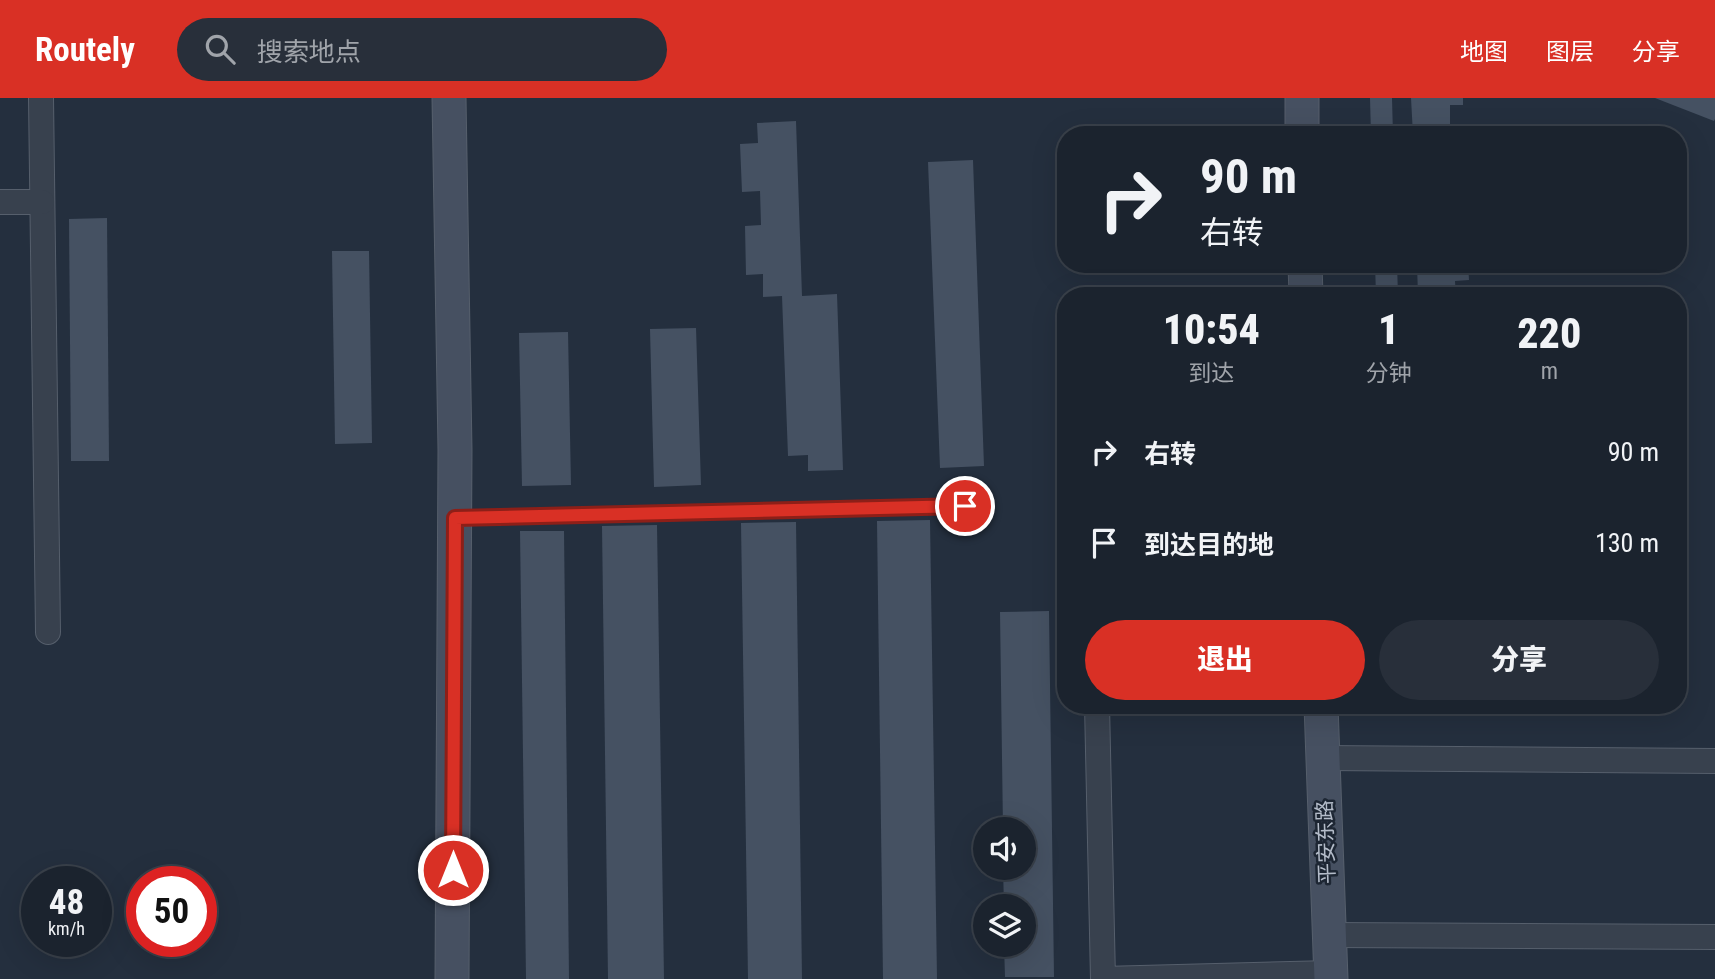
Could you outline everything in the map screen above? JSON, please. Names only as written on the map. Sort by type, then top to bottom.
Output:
[{"type":"main road","points":[[449,98],[455,518],[452,979]]},
{"type":"main road","points":[[1302,98],[1302,126]]},
{"type":"main road","name":"平安东路","points":[[1321,714],[1331,976]]},
{"type":"street","points":[[41,98],[48,632]]},
{"type":"street","points":[[0,202],[42,202]]},
{"type":"street","points":[[1097,714],[1103,979],[1331,976]]},
{"type":"street","points":[[1323,758],[1715,761]]},
{"type":"street","points":[[1329,935],[1715,937]]},
{"type":"lane","points":[[455,518],[965,506]]},
{"type":"building","points":[[1370,98],[1392,98],[1393,126],[1371,126]]},
{"type":"building","points":[[1411,98],[1463,98],[1463,105],[1450,105],[1450,126],[1413,126]]},
{"type":"building","points":[[1655,98],[1715,98],[1715,119],[1714,121]]},
{"type":"building","points":[[796,121],[802,296],[837,294],[843,470],[808,471],[808,455],[788,456],[782,296],[763,297],[763,274],[746,275],[745,226],[761,225],[760,191],[742,192],[740,144],[758,143],[757,123]]},
{"type":"building","points":[[973,160],[984,466],[940,468],[928,162]]},
{"type":"building","points":[[107,218],[109,461],[71,461],[69,219]]},
{"type":"building","points":[[332,251],[369,251],[372,443],[335,444]]},
{"type":"building","points":[[1375,273],[1397,273],[1398,287],[1376,287]]},
{"type":"building","points":[[1417,273],[1469,273],[1469,280],[1455,281],[1455,287],[1418,287]]},
{"type":"building","points":[[696,328],[701,485],[654,487],[650,329]]},
{"type":"building","points":[[568,332],[571,485],[522,486],[519,333]]},
{"type":"building","points":[[930,520],[937,979],[883,979],[877,521]]},
{"type":"building","points":[[796,522],[802,979],[748,979],[741,523]]},
{"type":"building","points":[[657,525],[664,979],[608,979],[602,526]]},
{"type":"building","points":[[520,531],[564,531],[569,979],[526,979]]},
{"type":"building","points":[[1049,611],[1054,977],[1005,977],[1004,957],[1036,957],[1036,894],[1004,894],[1003,880],[1036,880],[1036,817],[1003,817],[1000,612]]},
{"type":"route","points":[[453,870],[455,518],[965,506]]}]
